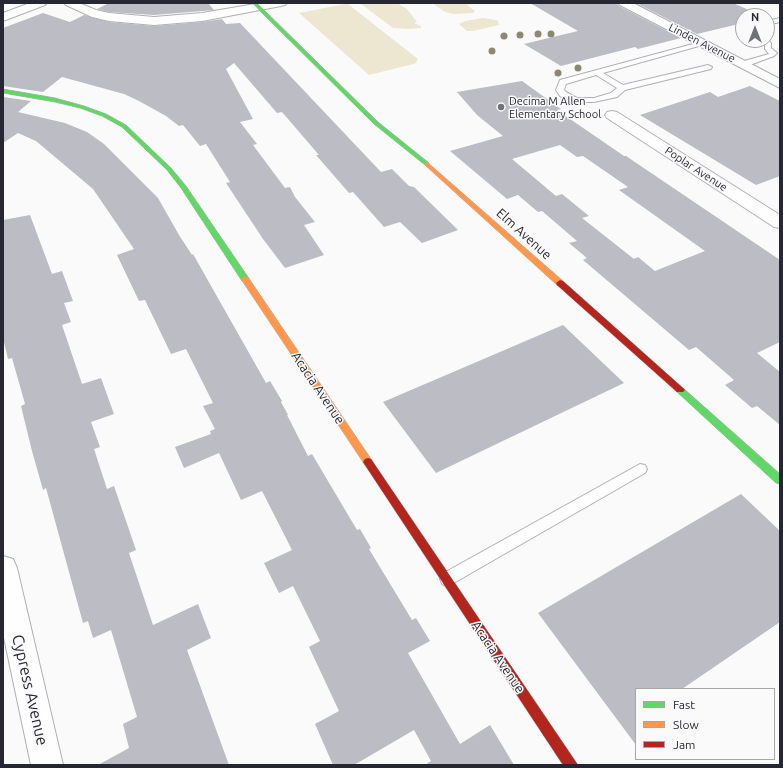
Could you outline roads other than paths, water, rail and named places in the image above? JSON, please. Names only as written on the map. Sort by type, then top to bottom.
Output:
[{"type":"street","points":[[3,17],[41,3]]},
{"type":"street","points":[[70,3],[92,13],[104,16],[154,21],[202,17],[256,5],[281,3]]},
{"type":"street","name":"Linden Avenue","points":[[624,3],[704,43],[780,84]]},
{"type":"street","name":"Elm Avenue","points":[[256,5],[376,123],[427,164],[780,480]]},
{"type":"street","name":"Acacia Avenue","points":[[3,91],[55,100],[82,107],[104,115],[124,126],[170,169],[184,187],[571,765]]},
{"type":"street","name":"Poplar Avenue","points":[[612,115],[780,223]]},
{"type":"street","name":"Cypress Avenue","points":[[3,568],[47,765]]},
{"type":"lane","points":[[704,43],[563,82],[560,90],[563,94],[569,97],[585,101],[594,100],[614,95],[622,88],[708,67]]},
{"type":"lane","points":[[744,64],[772,55],[773,52],[768,48]]},
{"type":"lane","points":[[598,73],[622,88]]},
{"type":"lane","points":[[446,579],[640,470]]},
{"type":"place","name":"Decima M Allen Elementary School","points":[[501,107]]}]
